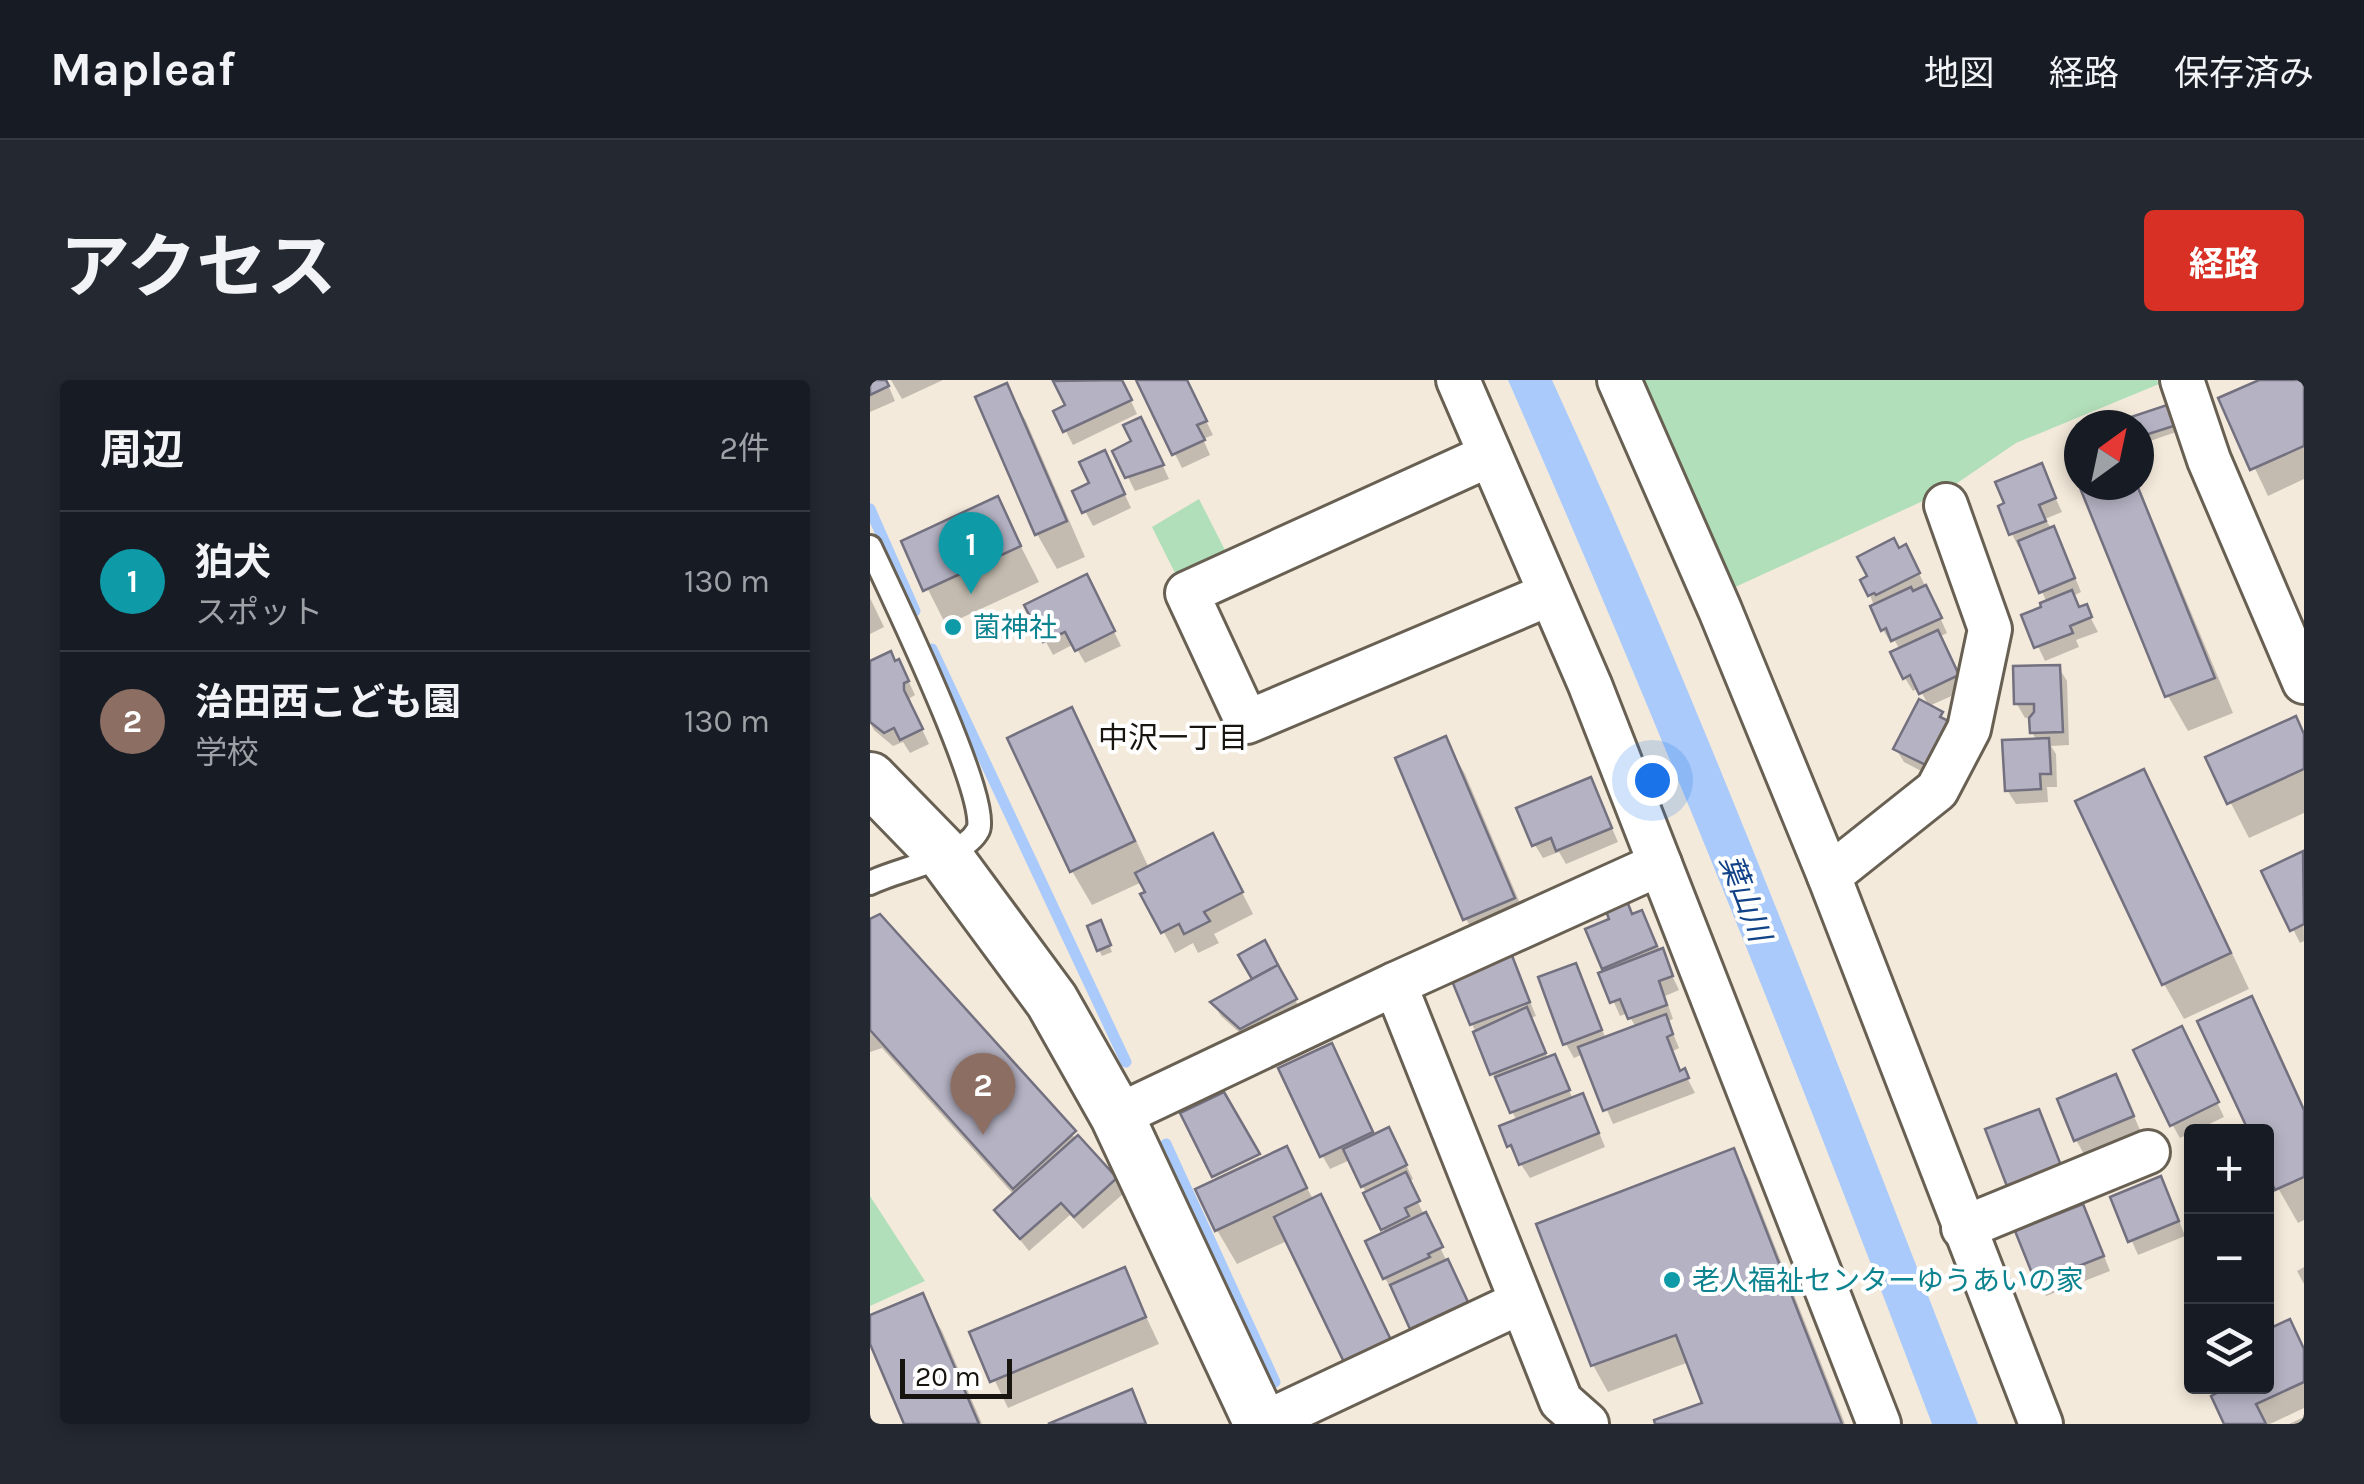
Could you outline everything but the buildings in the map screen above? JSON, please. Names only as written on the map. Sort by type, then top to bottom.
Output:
[{"type":"street","points":[[1458,380],[1660,864],[1879,1424]]},
{"type":"street","points":[[1619,380],[1720,610],[1829,876],[2041,1424]]},
{"type":"street","points":[[2182,380],[2208,460],[2304,682]]},
{"type":"street","points":[[1490,455],[1187,593],[1247,722],[1550,594]]},
{"type":"street","points":[[1829,876],[1938,790],[1969,729],[1990,629],[1946,504]]},
{"type":"street","points":[[870,779],[944,856],[1052,1002],[1117,1116],[1262,1424],[1519,1303]]},
{"type":"street","points":[[1117,1116],[1660,864]]},
{"type":"street","points":[[1395,984],[1519,1303],[1561,1400],[1587,1424]]},
{"type":"street","points":[[1963,1228],[2148,1152]]},
{"type":"lane","points":[[870,546],[961,754],[980,826],[970,840],[944,856],[870,882]]},
{"type":"green space","points":[[1634,380],[2157,380],[2159,384],[2096,410],[2064,410],[2064,423],[2016,443],[1947,490],[1733,588]]},
{"type":"green space","points":[[1199,499],[1229,558],[1179,581],[1152,527]]},
{"type":"green space","points":[[870,1196],[925,1281],[870,1306]]},
{"type":"water","name":"葉山川","points":[[1508,380],[1552,380],[1720,768],[1978,1424],[1932,1424],[1727,899]]},
{"type":"waterway","points":[[870,509],[915,611]]},
{"type":"waterway","points":[[932,649],[1126,1062]]},
{"type":"waterway","points":[[1166,1144],[1275,1382]]},
{"type":"place","name":"狛犬","points":[[971,594]]},
{"type":"place","name":"菌神社","points":[[953,627]]},
{"type":"place","name":"治田西こども園","points":[[983,1135]]},
{"type":"place","name":"老人福祉センターゆうあいの家","points":[[1672,1280]]},
{"type":"district","name":"中沢一丁目","points":[[1173,738]]}]
